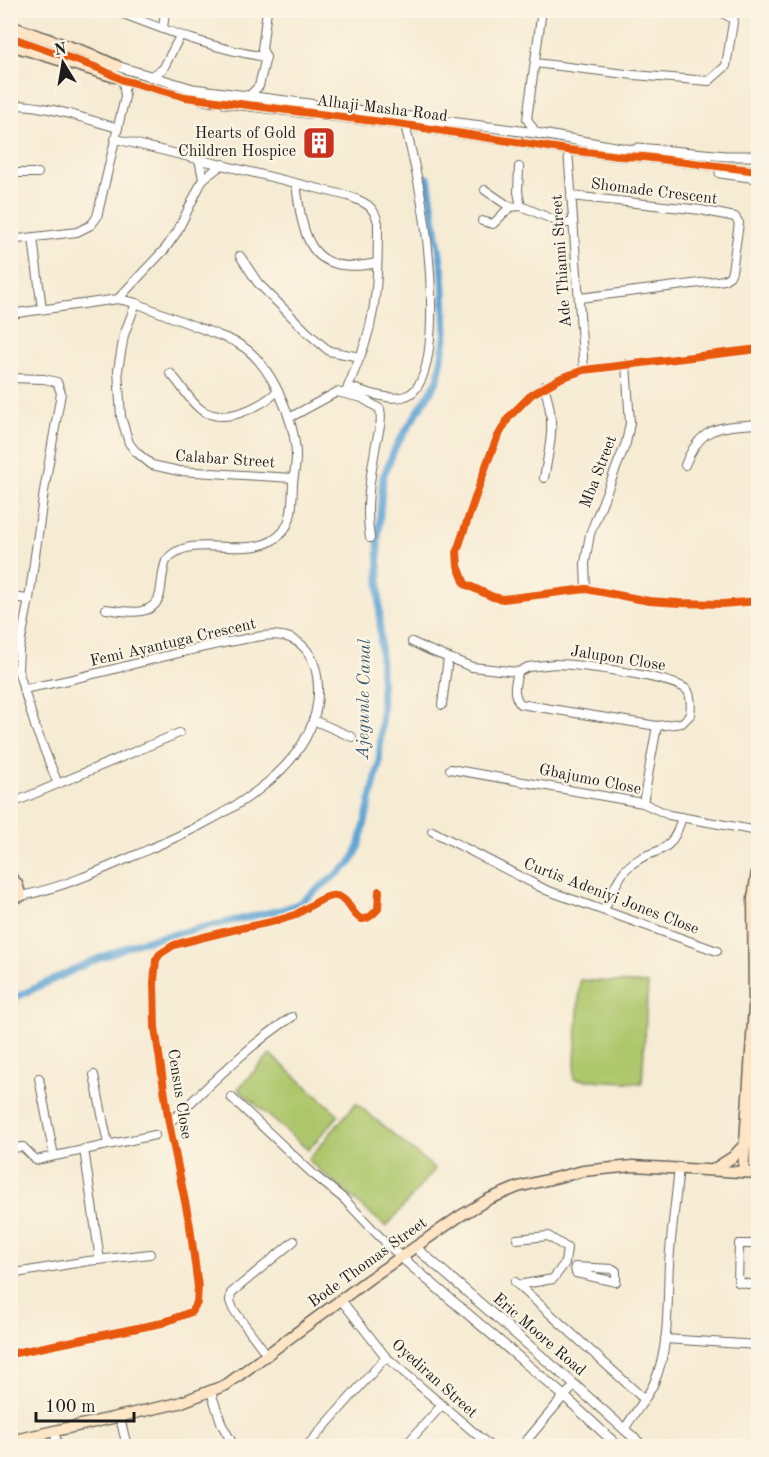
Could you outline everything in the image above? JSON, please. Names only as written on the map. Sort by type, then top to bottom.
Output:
[{"type":"main road","points":[[10,26],[88,53],[118,74]]},
{"type":"main road","points":[[10,45],[118,74]]},
{"type":"main road","points":[[757,1173],[752,1146],[755,1035],[753,898],[759,865]]},
{"type":"main road","points":[[10,876],[17,884],[17,896]]},
{"type":"main road","points":[[743,1172],[752,1146],[759,1062]]},
{"type":"main road","points":[[714,1169],[752,1146]]},
{"type":"main road","name":"Bode Thomas Street","points":[[10,1441],[179,1403],[226,1385],[268,1356],[340,1300],[459,1216],[489,1199],[518,1187],[583,1171],[613,1167],[679,1167],[757,1173]]},
{"type":"street","points":[[113,10],[180,36],[231,52],[266,57]]},
{"type":"street","points":[[163,29],[165,10]]},
{"type":"street","points":[[248,97],[259,86],[266,57],[262,49],[267,10]]},
{"type":"street","points":[[536,134],[527,119],[542,10]]},
{"type":"street","points":[[702,10],[708,10]]},
{"type":"street","points":[[717,10],[733,19]]},
{"type":"street","points":[[535,63],[709,81],[726,66],[735,10]]},
{"type":"street","name":"Alhaji Masha Road","points":[[10,31],[98,68],[118,74],[139,85],[208,101],[443,126],[514,130],[644,157],[759,169]]},
{"type":"street","points":[[150,77],[163,69],[180,36]]},
{"type":"street","name":"Alhaji Masha Road","points":[[10,37],[49,47]]},
{"type":"street","points":[[163,69],[171,83]]},
{"type":"street","points":[[10,240],[77,232],[92,225],[97,217],[125,97],[118,74]]},
{"type":"street","name":"Alhaji Masha Road","points":[[118,74],[150,77],[193,89],[409,122]]},
{"type":"street","points":[[125,97],[139,85]]},
{"type":"street","points":[[259,86],[267,100]]},
{"type":"street","points":[[10,106],[26,105],[42,108],[118,128]]},
{"type":"street","points":[[514,130],[527,119]]},
{"type":"street","points":[[289,418],[337,392],[347,390],[389,398],[410,394],[424,376],[430,350],[429,264],[424,211],[409,122]]},
{"type":"street","name":"Alhaji Masha Road","points":[[443,126],[568,150],[620,152]]},
{"type":"street","points":[[116,139],[348,196],[371,206],[376,213],[378,223],[376,294],[360,357],[347,390]]},
{"type":"street","points":[[620,152],[664,149],[759,156]]},
{"type":"street","name":"Ade Thianni Street","points":[[568,150],[584,370]]},
{"type":"street","points":[[620,152],[640,162],[759,178]]},
{"type":"street","points":[[199,159],[203,179]]},
{"type":"street","points":[[118,299],[165,249],[177,232],[203,179],[223,164]]},
{"type":"street","points":[[519,166],[518,192],[521,206]]},
{"type":"street","points":[[10,173],[38,173]]},
{"type":"street","points":[[296,184],[303,227],[307,240],[317,254],[341,266],[354,267],[377,263]]},
{"type":"street","points":[[485,190],[510,207],[521,206],[561,223],[573,223]]},
{"type":"street","name":"Shomade Crescent","points":[[571,196],[701,210],[735,217],[739,223],[732,271],[730,276],[724,280],[580,298]]},
{"type":"street","points":[[482,221],[489,224],[495,222],[510,207]]},
{"type":"street","points":[[33,238],[42,309]]},
{"type":"street","points":[[240,256],[258,283],[329,351],[360,357]]},
{"type":"street","points":[[10,314],[118,299],[136,303],[238,343],[253,354],[267,373],[289,418],[296,456],[291,517],[282,534],[264,545],[250,548],[185,547],[168,557],[158,600],[147,610],[138,612],[106,609]]},
{"type":"street","name":"Calabar Street","points":[[136,303],[124,335],[118,370],[122,417],[129,443],[135,452],[152,465],[179,471],[293,478]]},
{"type":"street","points":[[759,349],[584,370],[544,386],[523,401],[509,417],[497,438],[461,534],[457,551],[458,566],[465,584],[502,599],[586,589],[679,603],[722,604],[759,601]]},
{"type":"street","name":"Mba Street","points":[[586,589],[585,563],[588,540],[603,496],[626,442],[630,423],[626,364]]},
{"type":"street","points":[[170,373],[194,403],[211,415],[220,416],[258,407],[277,392]]},
{"type":"street","points":[[10,378],[44,379],[57,382],[61,393],[19,651],[18,670],[36,729],[58,784]]},
{"type":"street","points":[[544,386],[552,410],[544,478]]},
{"type":"street","points":[[347,390],[380,409],[382,419],[375,447],[367,510],[370,538]]},
{"type":"street","points":[[380,409],[389,398]]},
{"type":"street","points":[[685,465],[692,448],[708,432],[759,424]]},
{"type":"street","points":[[10,597],[29,600]]},
{"type":"street","name":"Femi Ayantuga Crescent","points":[[17,896],[68,883],[102,870],[222,815],[272,779],[297,752],[314,720],[319,694],[318,674],[313,658],[302,645],[289,638],[266,636],[216,644],[23,689]]},
{"type":"street","name":"Jalupon Close","points":[[412,642],[472,667],[518,672],[528,667],[567,664],[666,680],[680,685],[687,691],[690,715],[682,723],[657,726],[520,704],[515,698],[514,691],[518,672]]},
{"type":"street","points":[[442,705],[448,658]]},
{"type":"street","points":[[314,720],[352,737]]},
{"type":"street","points":[[643,803],[657,726]]},
{"type":"street","points":[[10,804],[179,733]]},
{"type":"street","name":"Gbajumo Close","points":[[450,770],[643,803],[656,810],[682,817],[759,831]]},
{"type":"street","points":[[604,910],[625,870],[640,859],[664,849],[671,843],[678,833],[682,817]]},
{"type":"street","name":"Curtis Adeniyi Jones Close","points":[[432,831],[546,890],[717,951]]},
{"type":"street","name":"Census Close","points":[[10,1354],[162,1323],[191,1312],[197,1303],[197,1277],[190,1226],[169,1123],[154,1016],[154,970],[160,954],[174,945],[296,915],[336,895],[342,898],[358,918],[363,919],[378,909],[379,891]]},
{"type":"street","points":[[169,1123],[232,1063],[272,1030],[292,1017]]},
{"type":"street","points":[[94,1075],[108,1144]]},
{"type":"street","points":[[39,1078],[54,1156]]},
{"type":"street","points":[[231,1098],[313,1174],[344,1199],[401,1257]]},
{"type":"street","points":[[10,1148],[23,1147],[36,1160],[155,1135]]},
{"type":"street","points":[[84,1149],[99,1260]]},
{"type":"street","points":[[624,1430],[653,1385],[658,1373],[665,1339],[679,1167]]},
{"type":"street","points":[[517,1239],[548,1236],[567,1248],[565,1263],[553,1279]]},
{"type":"street","points":[[268,1356],[233,1309],[230,1301],[231,1293],[294,1241]]},
{"type":"street","points":[[759,1244],[739,1244],[737,1271],[738,1282],[759,1286]]},
{"type":"street","name":"Eric Moore Road","points":[[415,1247],[643,1446]]},
{"type":"street","points":[[10,1274],[150,1254]]},
{"type":"street","name":"Eric Moore Road","points":[[401,1257],[564,1396],[618,1446]]},
{"type":"street","points":[[575,1267],[576,1273],[616,1282],[616,1271],[613,1269],[575,1267],[553,1279],[516,1283],[644,1399]]},
{"type":"street","name":"Oyediran Street","points":[[340,1300],[386,1357],[490,1446]]},
{"type":"street","points":[[665,1339],[759,1345]]},
{"type":"street","points":[[307,1446],[386,1357]]},
{"type":"street","points":[[522,1446],[574,1386]]},
{"type":"street","points":[[212,1392],[226,1434],[234,1446]]},
{"type":"street","points":[[405,1446],[442,1405]]},
{"type":"street","points":[[120,1418],[127,1446]]},
{"type":"street","points":[[54,1431],[58,1446]]},
{"type":"green space","points":[[580,980],[648,984],[642,1083],[574,1079]]},
{"type":"green space","points":[[270,1054],[339,1115],[308,1150],[238,1089]]},
{"type":"green space","points":[[356,1103],[435,1169],[386,1227],[308,1160]]},
{"type":"waterway","name":"Ajegunle Canal","points":[[10,1000],[90,962],[139,942],[284,909],[300,903],[350,864],[359,847],[379,764],[382,711],[378,539],[383,477],[396,446],[438,380],[446,332],[443,274],[428,178]]},
{"type":"cycle path","points":[[10,37],[98,68],[123,80],[185,97],[405,125],[568,150],[758,171]]},
{"type":"cycle path","points":[[758,349],[584,370],[561,378],[532,394],[509,417],[497,438],[457,551],[458,566],[465,584],[493,597],[503,599],[586,589],[649,601],[722,604],[758,601]]},
{"type":"cycle path","points":[[10,1354],[162,1323],[191,1312],[197,1303],[198,1287],[190,1226],[169,1123],[155,1027],[154,982],[156,960],[160,954],[174,945],[295,915],[331,896],[342,898],[359,918],[364,919],[370,917],[378,909],[379,891]]},
{"type":"place","name":"Hearts of Gold Children Hospice","points":[[319,143]]}]
